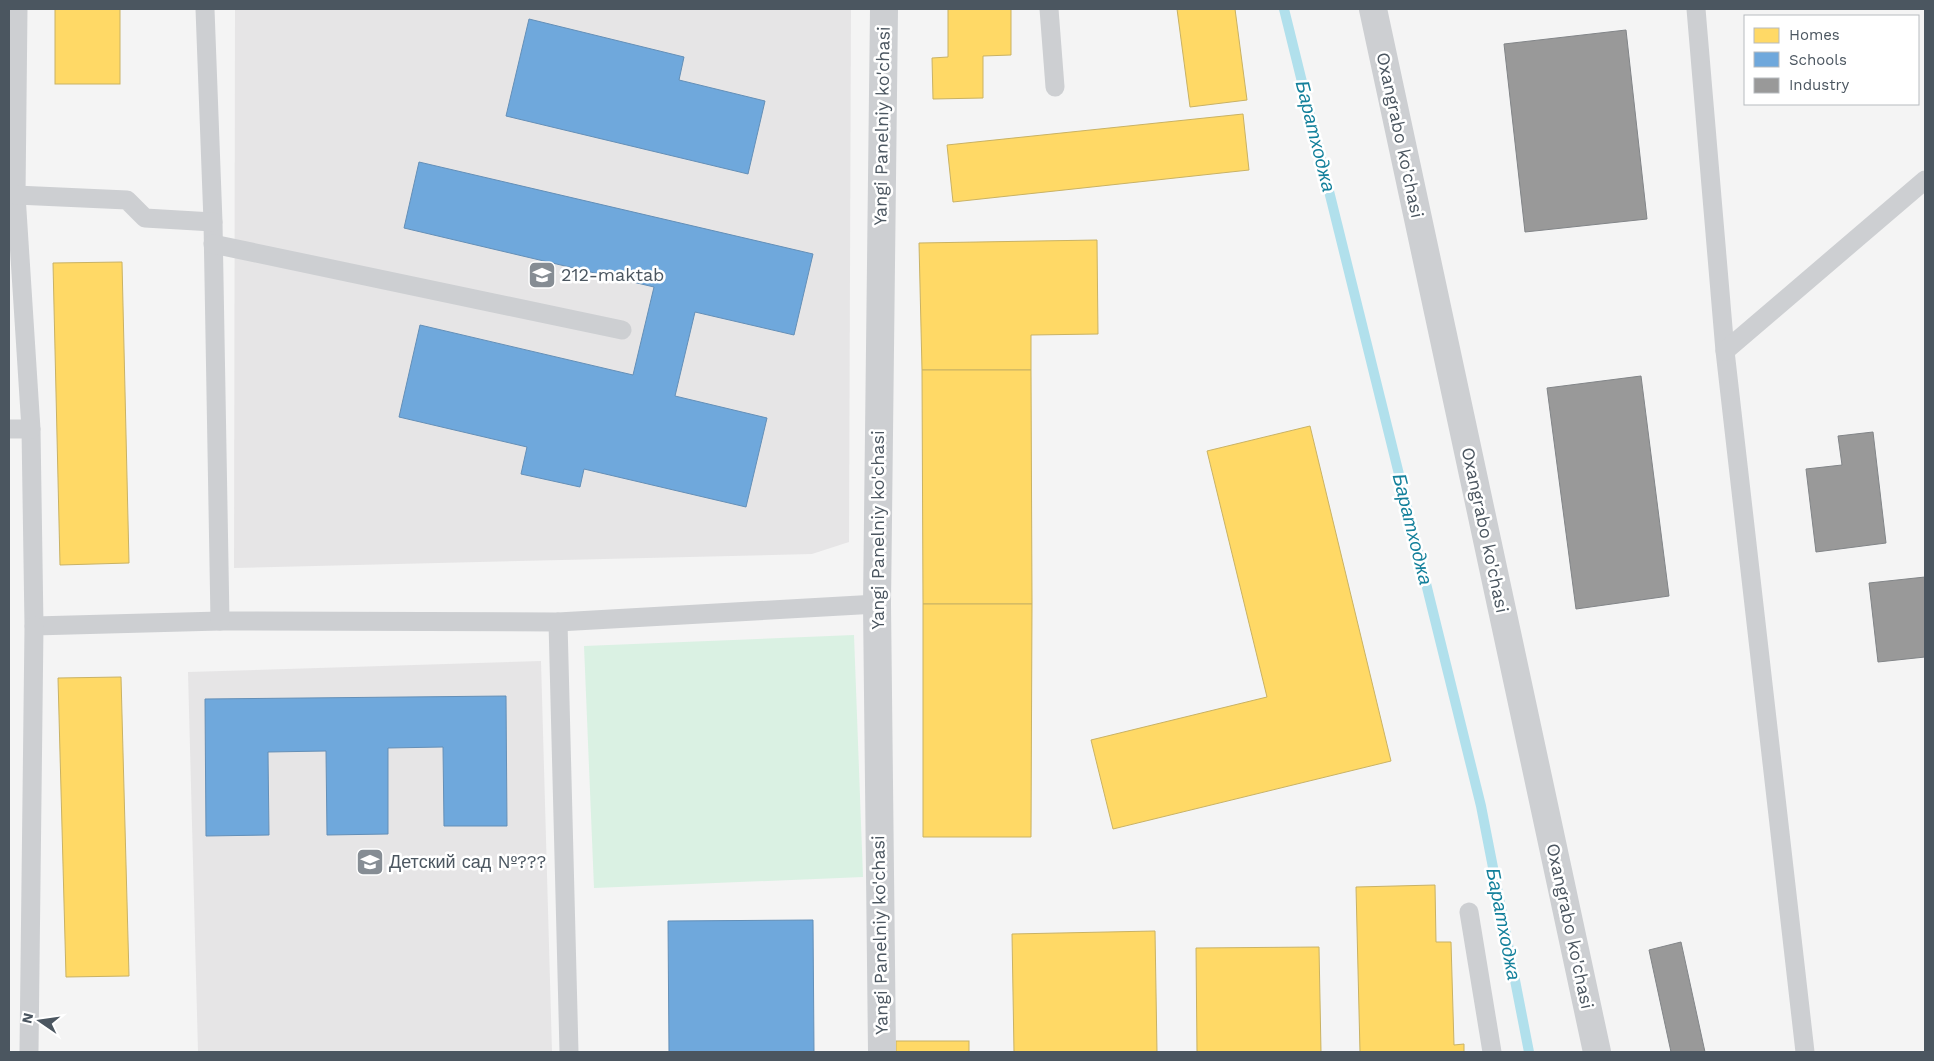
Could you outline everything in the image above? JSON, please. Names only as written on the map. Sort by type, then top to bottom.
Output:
[{"type":"street","name":"Yangi Panelniy ko'chasi","points":[[882,1052],[877,604],[884,9]]},
{"type":"street","name":"Oxangrabo ko'chasi","points":[[1373,9],[1597,1052]]},
{"type":"lane","points":[[18,9],[16,195],[31,429],[34,626],[29,1052]]},
{"type":"lane","points":[[205,9],[214,244],[220,621]]},
{"type":"lane","points":[[1049,9],[1055,87]]},
{"type":"lane","points":[[1696,9],[1725,351],[1806,1052]]},
{"type":"lane","points":[[1725,351],[1925,180]]},
{"type":"lane","points":[[16,195],[127,200],[145,218],[213,222]]},
{"type":"lane","points":[[214,244],[622,330]]},
{"type":"lane","points":[[9,429],[31,429]]},
{"type":"lane","points":[[34,626],[220,621],[558,622],[877,604]]},
{"type":"lane","points":[[558,622],[569,1052]]},
{"type":"lane","points":[[1469,912],[1492,1052]]},
{"type":"shaded area","name":"212-maktab","points":[[235,9],[851,9],[849,542],[812,554],[234,568]]},
{"type":"shaded area","name":"Детский сад №???","points":[[541,661],[552,1052],[198,1052],[188,672]]},
{"type":"green space","points":[[854,635],[863,877],[594,888],[584,646]]},
{"type":"building: Homes","points":[[55,9],[120,9],[120,84],[55,84]]},
{"type":"building: Homes","points":[[948,9],[1011,9],[1011,55],[983,56],[983,98],[933,99],[932,58],[948,57]]},
{"type":"building: Homes","points":[[1177,9],[1235,9],[1247,100],[1190,107]]},
{"type":"building: Homes","points":[[1243,114],[1249,170],[953,202],[947,145]]},
{"type":"building: Homes","points":[[1097,240],[1098,334],[1031,335],[1031,370],[922,370],[919,243]]},
{"type":"building: Homes","points":[[122,262],[129,563],[60,565],[53,263]]},
{"type":"building: Homes","points":[[922,370],[1031,370],[1032,604],[923,604]]},
{"type":"building: Homes","points":[[1310,426],[1391,761],[1113,829],[1091,740],[1267,697],[1207,451]]},
{"type":"building: Homes","points":[[923,604],[1032,604],[1031,837],[923,837]]},
{"type":"building: Homes","points":[[121,677],[129,976],[66,977],[58,678]]},
{"type":"building: Homes","points":[[1435,885],[1436,942],[1451,942],[1454,1045],[1464,1044],[1464,1052],[1360,1052],[1356,887]]},
{"type":"building: Homes","points":[[1155,931],[1157,1052],[1014,1052],[1012,934]]},
{"type":"building: Homes","points":[[1319,947],[1321,1052],[1197,1052],[1196,948]]},
{"type":"building: Homes","points":[[896,1041],[969,1041],[969,1052],[896,1052]]},
{"type":"building: Schools","points":[[529,19],[684,57],[679,80],[765,101],[748,174],[506,116]]},
{"type":"building: Schools","points":[[419,162],[813,254],[794,335],[695,312],[675,396],[767,418],[746,507],[584,469],[580,487],[521,474],[527,447],[399,417],[420,325],[633,375],[654,287],[404,228]]},
{"type":"building: Schools","points":[[506,696],[507,826],[444,826],[443,747],[388,748],[388,834],[327,835],[326,751],[268,752],[269,835],[206,836],[205,699]]},
{"type":"building: Schools","points":[[813,920],[814,1052],[669,1052],[668,921]]},
{"type":"building: Industry","points":[[1626,30],[1647,219],[1525,232],[1504,44]]},
{"type":"building: Industry","points":[[1641,376],[1669,596],[1576,609],[1547,388]]},
{"type":"building: Industry","points":[[1873,432],[1886,543],[1816,552],[1806,469],[1842,465],[1838,436]]},
{"type":"building: Industry","points":[[1925,577],[1925,657],[1878,662],[1869,583]]},
{"type":"building: Industry","points":[[1681,942],[1705,1052],[1671,1052],[1649,950]]},
{"type":"waterway","name":"Баратходжа","points":[[1284,9],[1481,806],[1529,1052]]},
{"type":"place","name":"212-maktab","points":[[542,275]]},
{"type":"place","name":"Детский сад №???","points":[[370,862]]}]
